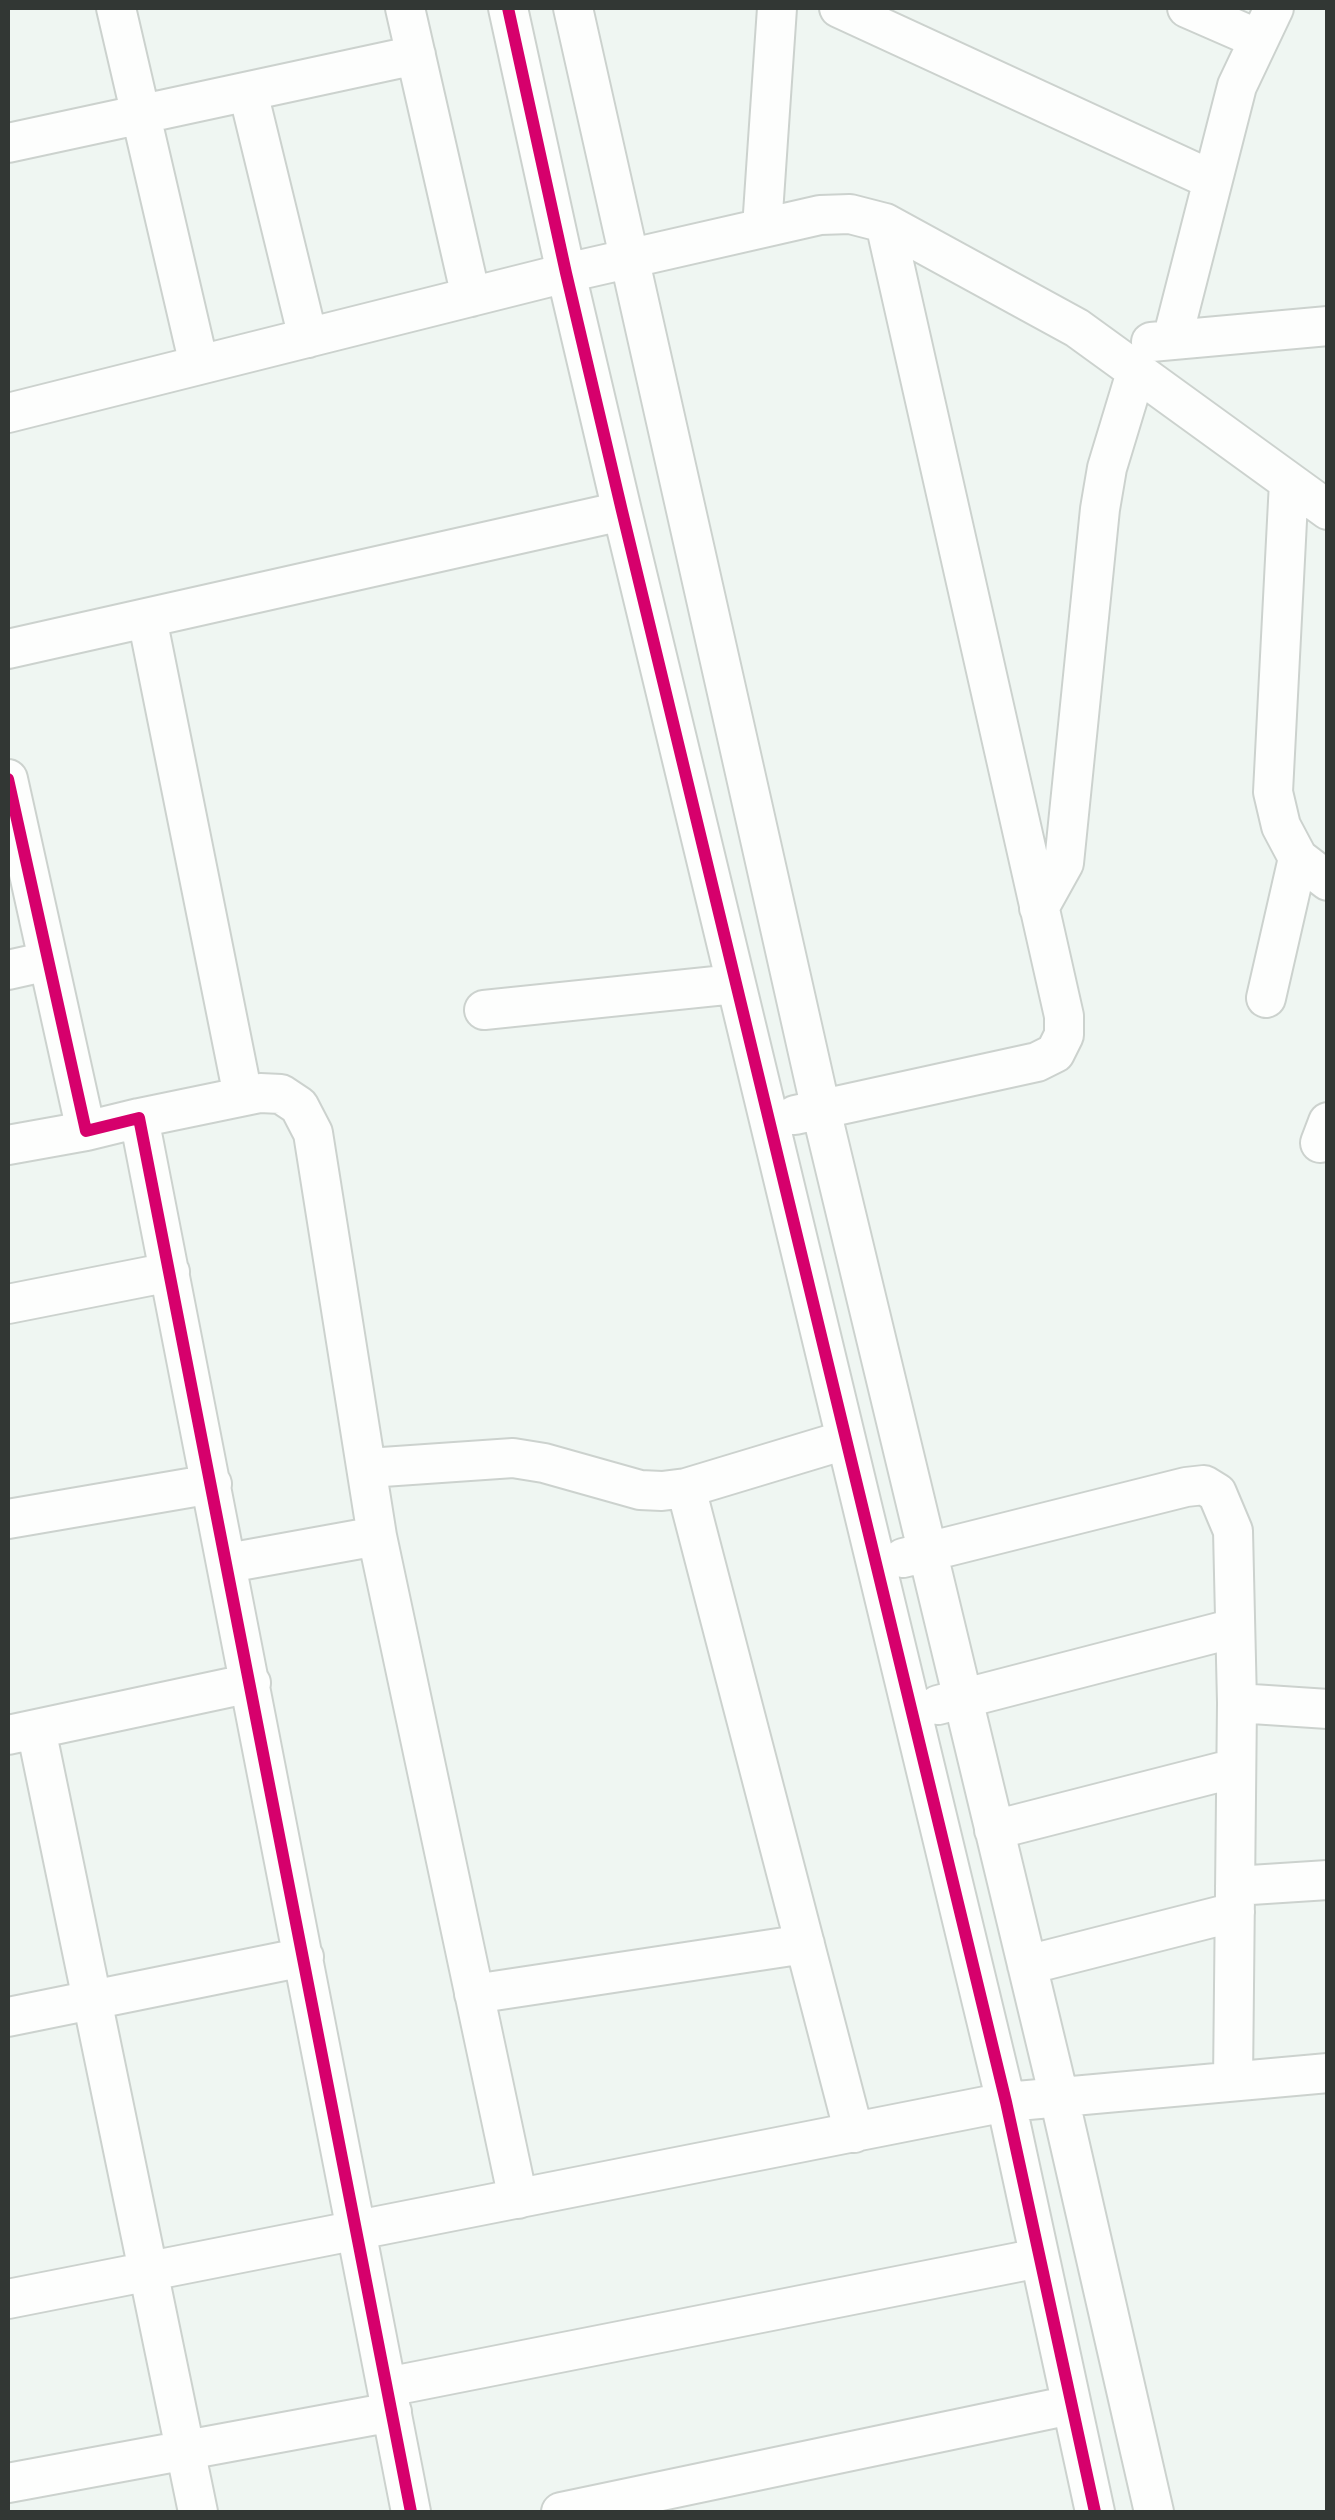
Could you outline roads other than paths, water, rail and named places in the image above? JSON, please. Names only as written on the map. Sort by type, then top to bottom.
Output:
[{"type":"street","points":[[116,8],[199,366]]},
{"type":"street","points":[[405,8],[472,297]]},
{"type":"street","points":[[508,8],[566,274],[685,777],[1006,2102],[1095,2512]]},
{"type":"street","points":[[574,8],[821,1110],[1059,2097],[1154,2512]]},
{"type":"street","points":[[762,228],[776,8]]},
{"type":"street","points":[[839,8],[1212,180]]},
{"type":"street","points":[[1172,340],[1237,86],[1266,23],[1187,8]]},
{"type":"street","points":[[8,143],[416,56]]},
{"type":"street","points":[[248,92],[308,338]]},
{"type":"street","points":[[8,413],[631,258],[820,215],[850,214],[886,224],[1105,346],[1328,510]]},
{"type":"street","points":[[768,1121],[1037,1062],[1055,1053],[1064,1035],[1064,1016],[886,224]]},
{"type":"street","points":[[1105,346],[1328,326]]},
{"type":"street","points":[[1040,908],[1064,862],[1100,510],[1107,468],[1137,369]]},
{"type":"street","points":[[608,450],[670,436]]},
{"type":"street","points":[[1289,482],[1273,792],[1281,826],[1298,858],[1328,882]]},
{"type":"street","points":[[8,649],[622,511]]},
{"type":"street","points":[[147,618],[242,1096]]},
{"type":"street","points":[[685,777],[744,764]]},
{"type":"street","points":[[10,799],[86,1130]]},
{"type":"street","points":[[1266,998],[1298,858]]},
{"type":"street","points":[[725,943],[781,931]]},
{"type":"street","points":[[8,970],[48,961]]},
{"type":"street","points":[[484,1010],[735,984]]},
{"type":"street","points":[[8,1145],[242,1096],[281,1094],[299,1106],[313,1133],[377,1536],[518,2199]]},
{"type":"street","points":[[139,1118],[411,2512]]},
{"type":"street","points":[[8,1304],[170,1272]]},
{"type":"street","points":[[368,1468],[513,1458],[640,1490],[686,1488],[845,1440]]},
{"type":"street","points":[[8,1520],[212,1484]]},
{"type":"street","points":[[876,1565],[1186,1487],[1204,1486],[1218,1493],[1234,1532],[1237,1703],[1233,2081]]},
{"type":"street","points":[[686,1488],[854,2133]]},
{"type":"street","points":[[228,1562],[377,1536]]},
{"type":"street","points":[[911,1710],[963,1700],[1235,1628]]},
{"type":"street","points":[[198,2512],[92,2000],[22,1732],[251,1683]]},
{"type":"street","points":[[1237,1703],[1328,1709]]},
{"type":"street","points":[[994,1830],[1236,1768]]},
{"type":"street","points":[[1027,1964],[1235,1899],[1328,1880]]},
{"type":"street","points":[[474,1994],[804,1944]]},
{"type":"street","points":[[8,2018],[304,1957]]},
{"type":"street","points":[[8,2299],[1006,2102],[1328,2072]]},
{"type":"street","points":[[8,2483],[185,2450],[389,2400],[1039,2258]]},
{"type":"street","points":[[561,2512],[1071,2405]]}]
